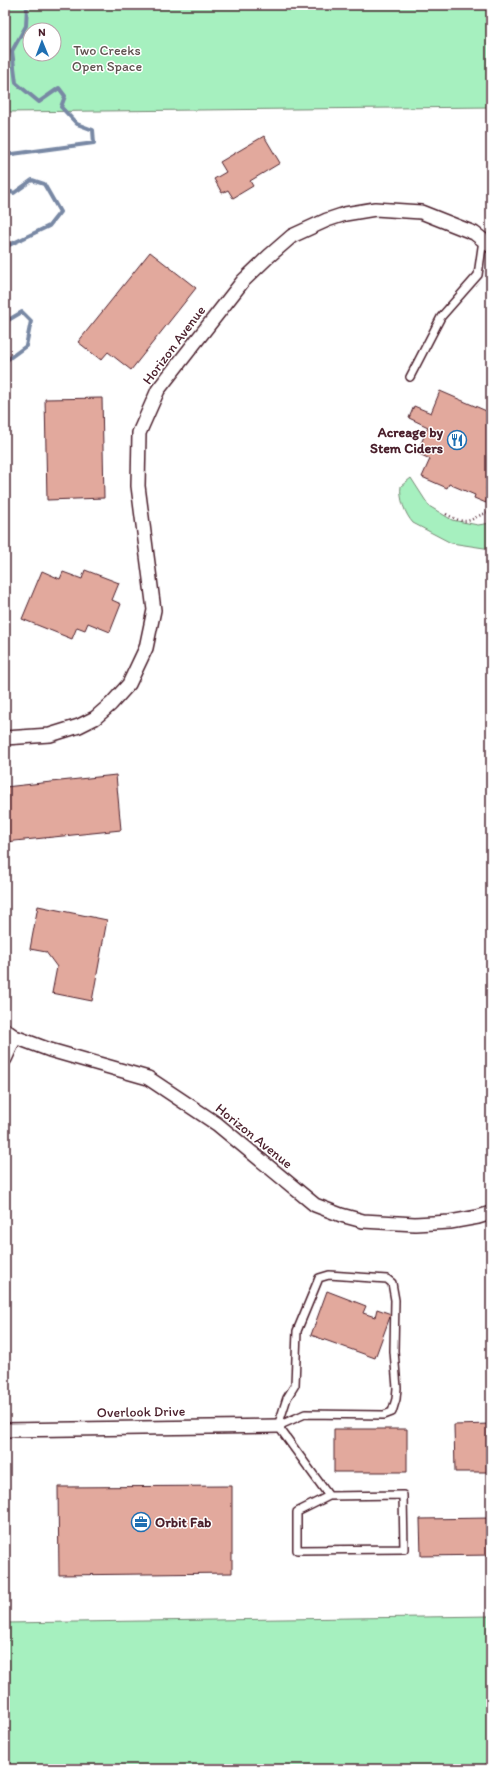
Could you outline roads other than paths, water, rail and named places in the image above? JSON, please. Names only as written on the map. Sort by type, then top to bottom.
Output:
[{"type":"street","name":"Horizon Avenue","points":[[5,738],[50,735],[79,726],[100,713],[129,684],[146,648],[154,610],[138,486],[139,433],[158,390],[243,281],[292,236],[327,220],[345,214],[375,209],[421,212],[474,233],[487,243]]},
{"type":"street","name":"Horizon Avenue","points":[[10,1034],[50,1050],[148,1078],[217,1124],[315,1205],[340,1215],[364,1221],[415,1224],[450,1222],[491,1213]]},
{"type":"street","points":[[5,1059],[10,1034]]},
{"type":"street","name":"Overlook Drive","points":[[5,1430],[278,1426]]},
{"type":"lane","points":[[410,377],[441,317],[478,275],[487,243]]},
{"type":"lane","points":[[329,1276],[387,1279],[392,1283],[396,1300],[394,1351],[397,1388],[396,1399],[392,1412],[384,1415],[305,1414],[278,1426],[287,1398],[294,1385],[297,1331],[319,1278],[329,1276]]},
{"type":"lane","points":[[278,1426],[329,1496]]},
{"type":"lane","points":[[403,1495],[404,1549],[297,1550],[297,1512],[329,1496],[403,1495]]},
{"type":"waterway","points":[[5,155],[94,143],[93,130],[77,124],[61,107],[65,96],[59,88],[39,102],[16,83],[12,51],[26,26],[27,5]]},
{"type":"waterway","points":[[5,190],[14,193],[32,180],[44,184],[60,212],[49,226],[5,247]]},
{"type":"waterway","points":[[5,322],[22,312],[31,321],[26,346],[7,360],[5,358]]},
{"type":"place","name":"Acreage by Stem Ciders","points":[[457,440]]},
{"type":"place","name":"Orbit Fab","points":[[141,1522]]},
{"type":"park label","name":"Two Creeks Open Space","points":[[107,58]]}]
